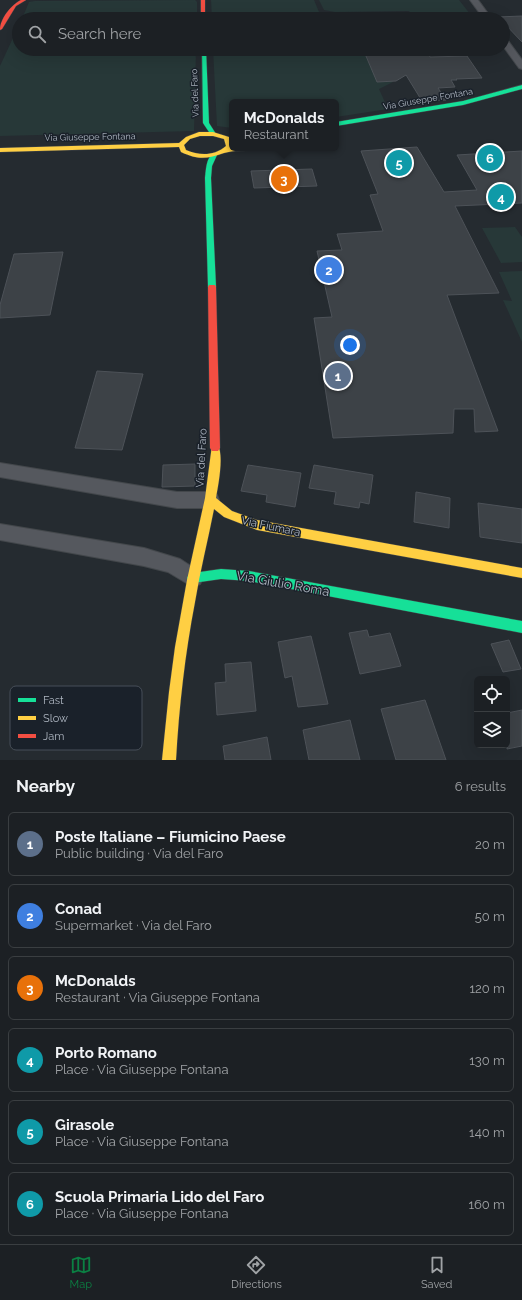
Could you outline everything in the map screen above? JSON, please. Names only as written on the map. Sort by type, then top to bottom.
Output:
[{"type":"street","points":[[5,0],[14,5]]},
{"type":"street","points":[[0,29],[14,5],[24,0]]},
{"type":"street","points":[[202,0],[203,12]]},
{"type":"street","points":[[474,0],[483,12]]},
{"type":"street","points":[[510,50],[522,66]]},
{"type":"street","name":"Via del Faro","points":[[204,56],[206,123],[212,134]]},
{"type":"street","name":"Via Giuseppe Fontana","points":[[339,124],[463,103],[522,87]]},
{"type":"street","points":[[225,151],[229,146],[229,138],[212,134],[192,136],[186,139],[181,145],[183,151],[190,155],[214,155],[229,151]]},
{"type":"street","name":"Via Giuseppe Fontana","points":[[0,150],[181,145]]},
{"type":"street","name":"Via del Faro","points":[[169,760],[175,689],[193,578],[210,500],[216,447],[208,171],[208,164],[214,155]]},
{"type":"street","points":[[0,470],[172,499],[210,500]]},
{"type":"street","name":"Via Fiumara","points":[[210,500],[228,514],[257,524],[522,573]]},
{"type":"street","points":[[0,532],[154,559],[173,565],[193,578]]},
{"type":"street","name":"Via Giulio Roma","points":[[193,578],[221,574],[243,575],[522,627]]},
{"type":"shaded area","points":[[195,0],[197,2],[197,12],[25,12],[29,2]]},
{"type":"shaded area","points":[[211,0],[314,0],[319,12],[212,12]]},
{"type":"shaded area","points":[[319,0],[459,0],[468,12],[335,12],[324,10]]},
{"type":"shaded area","points":[[12,40],[12,56],[196,56],[194,131],[0,136],[0,66]]},
{"type":"shaded area","points":[[213,56],[381,56],[393,82],[379,89],[388,109],[339,117],[339,99],[229,99],[229,128],[217,126]]},
{"type":"shaded area","points":[[515,227],[522,237],[522,262],[501,263],[482,228]]},
{"type":"shaded area","points":[[522,271],[522,342],[503,300],[512,301],[499,272]]},
{"type":"building","points":[[510,16],[522,16],[522,42],[510,29]]},
{"type":"building","points":[[366,56],[467,56],[482,78],[451,80],[455,87],[438,88],[446,100],[422,101],[406,75],[396,81],[377,82]]},
{"type":"building","points":[[417,147],[444,192],[477,190],[457,155],[522,151],[522,203],[455,206],[499,293],[447,295],[498,431],[475,432],[474,409],[454,409],[453,433],[333,438],[314,318],[332,317],[317,251],[342,250],[337,234],[383,231],[370,195],[378,194],[361,151]]},
{"type":"building","points":[[312,169],[317,186],[254,188],[251,171]]},
{"type":"building","points":[[63,252],[50,315],[0,318],[0,305],[14,254]]},
{"type":"building","points":[[97,371],[143,374],[122,450],[75,448]]},
{"type":"building","points":[[195,464],[195,486],[162,487],[163,465]]},
{"type":"building","points":[[248,465],[301,473],[295,507],[266,502],[267,495],[241,491]]},
{"type":"building","points":[[314,465],[373,475],[369,504],[360,502],[359,508],[334,504],[336,492],[309,488]]},
{"type":"building","points":[[416,492],[450,498],[449,528],[414,522]]},
{"type":"building","points":[[478,503],[522,509],[522,543],[480,537]]},
{"type":"building","points":[[367,630],[369,637],[390,633],[401,666],[360,674],[349,633]]},
{"type":"building","points":[[311,636],[328,704],[298,707],[292,676],[285,678],[278,642]]},
{"type":"building","points":[[509,640],[521,669],[503,672],[491,644]]},
{"type":"building","points":[[251,662],[256,711],[217,715],[215,683],[226,682],[225,664]]},
{"type":"building","points":[[425,700],[446,760],[396,760],[381,709]]},
{"type":"building","points":[[522,710],[522,746],[507,749],[510,748],[510,712]]},
{"type":"building","points":[[350,720],[360,760],[309,760],[303,730]]},
{"type":"building","points":[[267,737],[271,760],[225,760],[223,746]]},
{"type":"traffic: fast","points":[[204,56],[206,123],[213,134]]},
{"type":"traffic: fast","points":[[339,124],[463,103],[522,87]]},
{"type":"traffic: fast","points":[[212,287],[208,178],[209,166],[214,155]]},
{"type":"traffic: fast","points":[[193,578],[221,574],[249,576],[522,627]]},
{"type":"traffic: slow","points":[[199,134],[213,134],[227,138],[229,146],[219,153],[207,156],[189,154],[183,151],[181,145],[188,138],[199,134]]},
{"type":"traffic: slow","points":[[0,150],[181,145]]},
{"type":"traffic: slow","points":[[225,151],[229,151]]},
{"type":"traffic: slow","points":[[169,760],[175,692],[181,647],[193,580],[211,498],[215,465],[215,448]]},
{"type":"traffic: slow","points":[[210,500],[228,514],[257,525],[522,573]]},
{"type":"traffic: jam","points":[[0,29],[14,5],[24,0]]},
{"type":"traffic: jam","points":[[203,0],[203,12]]},
{"type":"traffic: jam","points":[[212,287],[215,448]]},
{"type":"place","name":"Scuola Primaria Lido del Faro","points":[[490,158]]},
{"type":"place","name":"Girasole","points":[[399,163]]},
{"type":"place","name":"McDonalds","points":[[284,179]]},
{"type":"place","name":"Porto Romano","points":[[501,197]]},
{"type":"place","name":"Conad","points":[[329,270]]},
{"type":"place","name":"Poste Italiane – Fiumicino Paese","points":[[338,376]]}]
